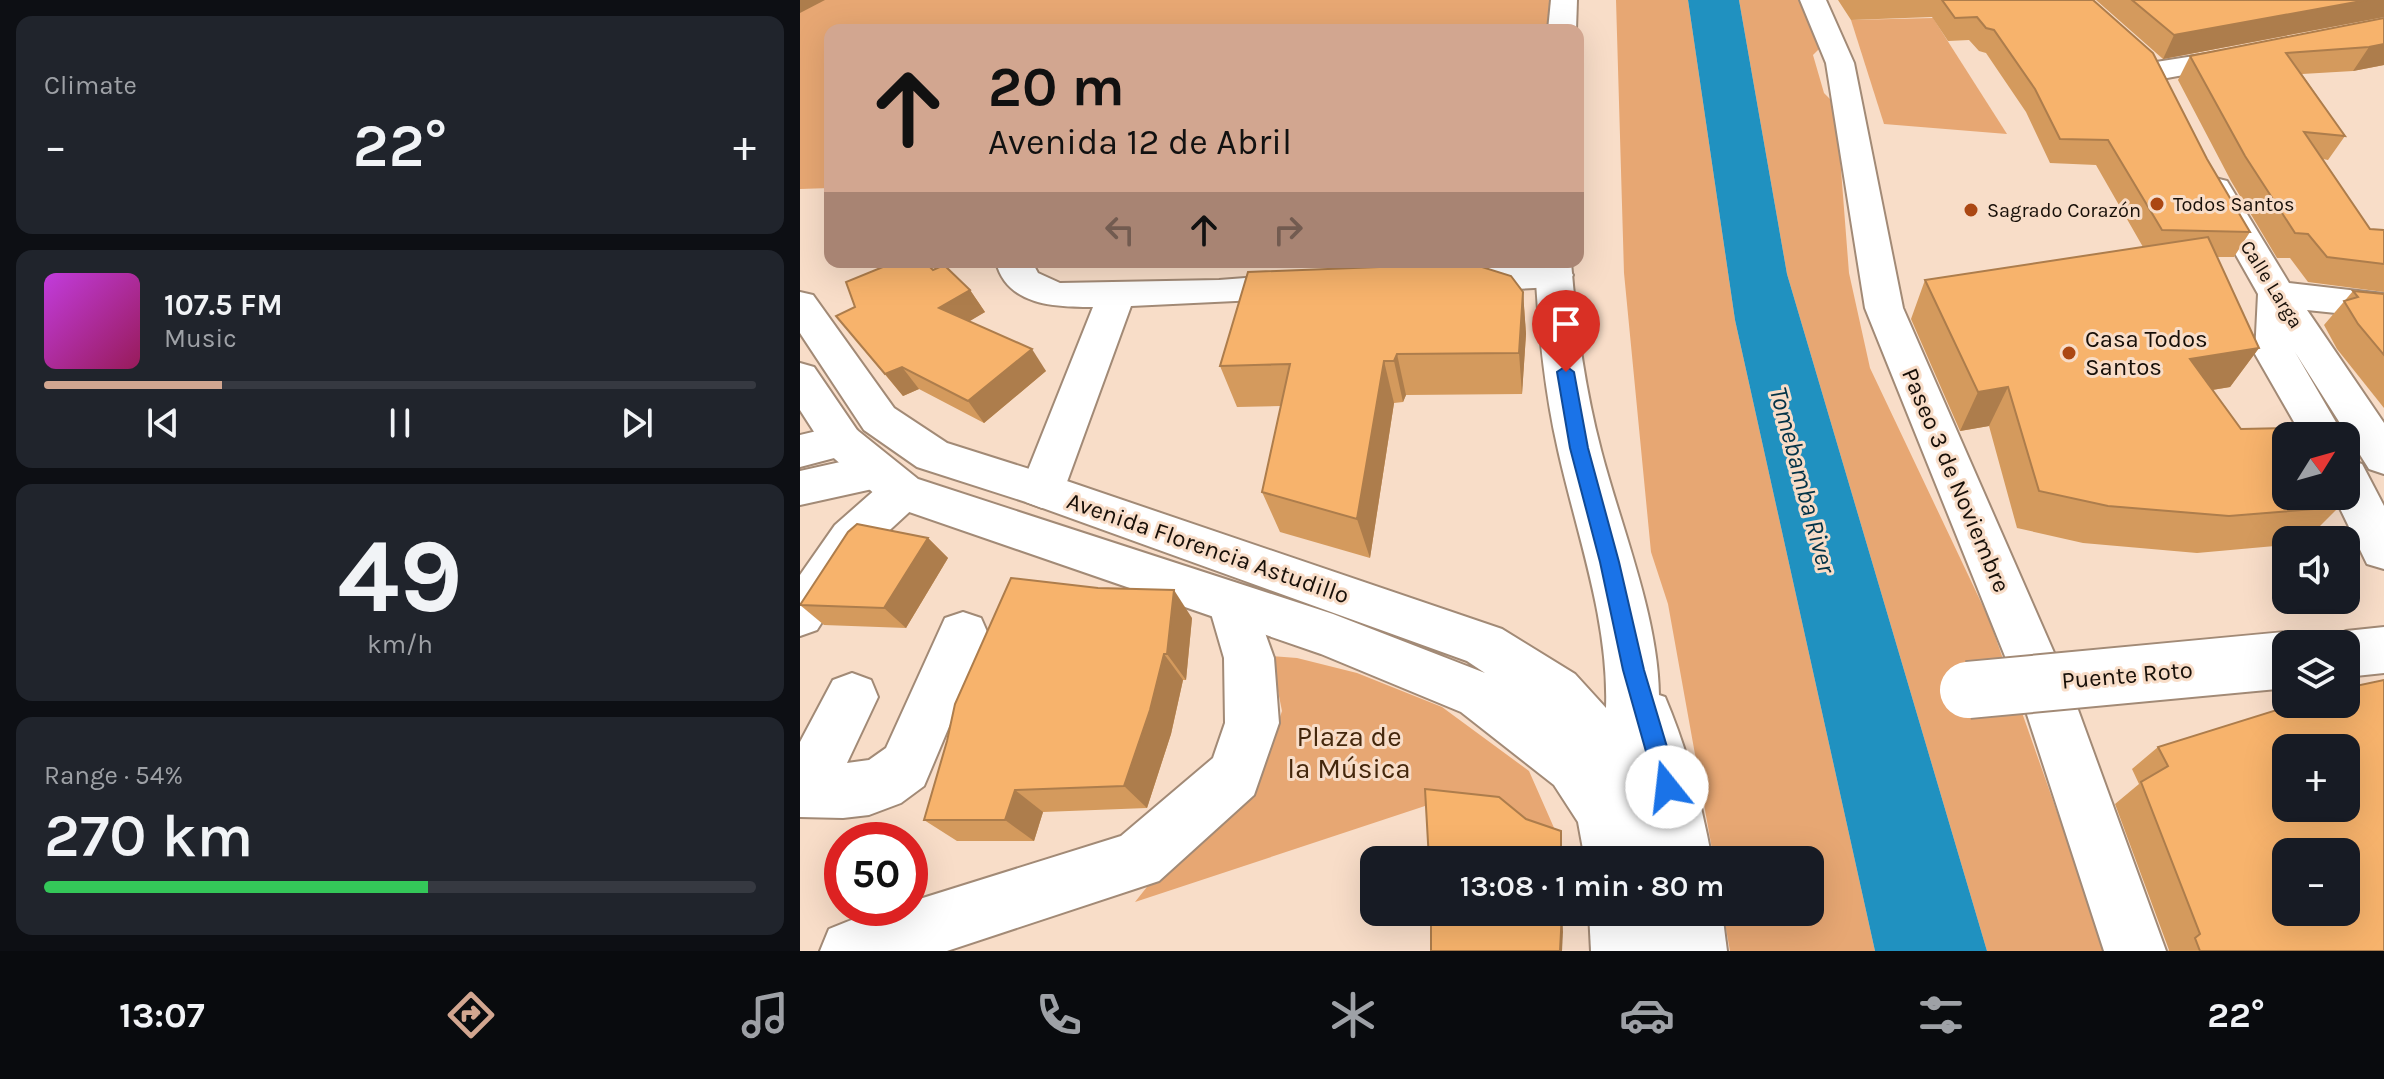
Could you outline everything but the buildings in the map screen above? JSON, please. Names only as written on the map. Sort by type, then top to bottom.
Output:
[{"type":"street","points":[[1562,24],[1564,0]]},
{"type":"street","name":"Paseo 3 de Noviembre","points":[[1813,0],[1840,63],[1884,308],[2047,696],[2135,951]]},
{"type":"street","points":[[2170,99],[2144,60],[2273,50]]},
{"type":"street","name":"Calle Larga","points":[[2205,168],[2277,294],[2384,457]]},
{"type":"street","points":[[1016,268],[1019,277],[1038,290],[1060,295],[1102,284],[1219,292],[1339,284]]},
{"type":"street","points":[[1415,281],[1554,269],[1557,322],[1579,448],[1610,562],[1633,670],[1676,817],[1681,846]]},
{"type":"street","points":[[1042,490],[1102,284]]},
{"type":"street","points":[[2315,422],[2275,354],[2277,294],[2384,306]]},
{"type":"street","name":"Avenida Florencia Astudillo","points":[[800,304],[879,419],[932,455],[1042,490],[1484,645],[1557,691],[1632,778]]},
{"type":"street","points":[[800,377],[855,464],[851,538],[800,615]]},
{"type":"street","points":[[800,488],[855,464]]},
{"type":"street","name":"Avenida Florencia Astudillo","points":[[855,464],[1232,603],[1333,636],[1479,695],[1560,753],[1573,766],[1604,812],[1611,846]]},
{"type":"street","points":[[2360,503],[2384,550]]},
{"type":"street","points":[[851,951],[1138,860],[1234,776],[1252,723],[1249,658],[1232,603]]},
{"type":"street","points":[[852,697],[802,789],[863,790],[888,783],[905,767],[963,634]]},
{"type":"street","name":"Puente Roto","points":[[1968,690],[2272,661]]},
{"type":"street","points":[[1633,670],[1632,778],[1645,846]]},
{"type":"street","points":[[1620,926],[1622,951]]},
{"type":"street","points":[[1659,926],[1661,951]]},
{"type":"street","points":[[1693,926],[1696,951]]},
{"type":"green space","points":[[800,0],[1560,0],[1558,24],[824,24],[824,188],[800,189]]},
{"type":"green space","points":[[1616,0],[1688,0],[1735,320],[1875,951],[1730,951],[1726,926],[1824,926],[1824,846],[1711,846],[1668,604],[1651,552],[1624,273]]},
{"type":"green space","points":[[1739,0],[1801,0],[1821,47],[1813,55],[1824,93],[1836,105],[1849,273],[1870,368],[1989,619],[2106,951],[1987,951],[1787,274]]},
{"type":"green space","points":[[1933,18],[2007,134],[1884,124],[1851,20]]},
{"type":"green space","name":"Plaza de la Música","points":[[1271,656],[1297,658],[1357,673],[1442,707],[1529,771],[1562,846],[1431,804],[1135,902],[1185,839],[1261,774],[1282,711]]},
{"type":"water","name":"Tomebamba River","points":[[1688,0],[1739,0],[1787,274],[1987,951],[1875,951],[1735,320]]},
{"type":"place","name":"Todos Santos","points":[[2157,204]]},
{"type":"place","name":"Sagrado Corazón","points":[[1971,210]]},
{"type":"place","name":"Casa Todos Santos","points":[[2069,353]]},
{"type":"route","points":[[1566,372],[1579,448],[1610,562],[1633,670],[1667,787]]}]
